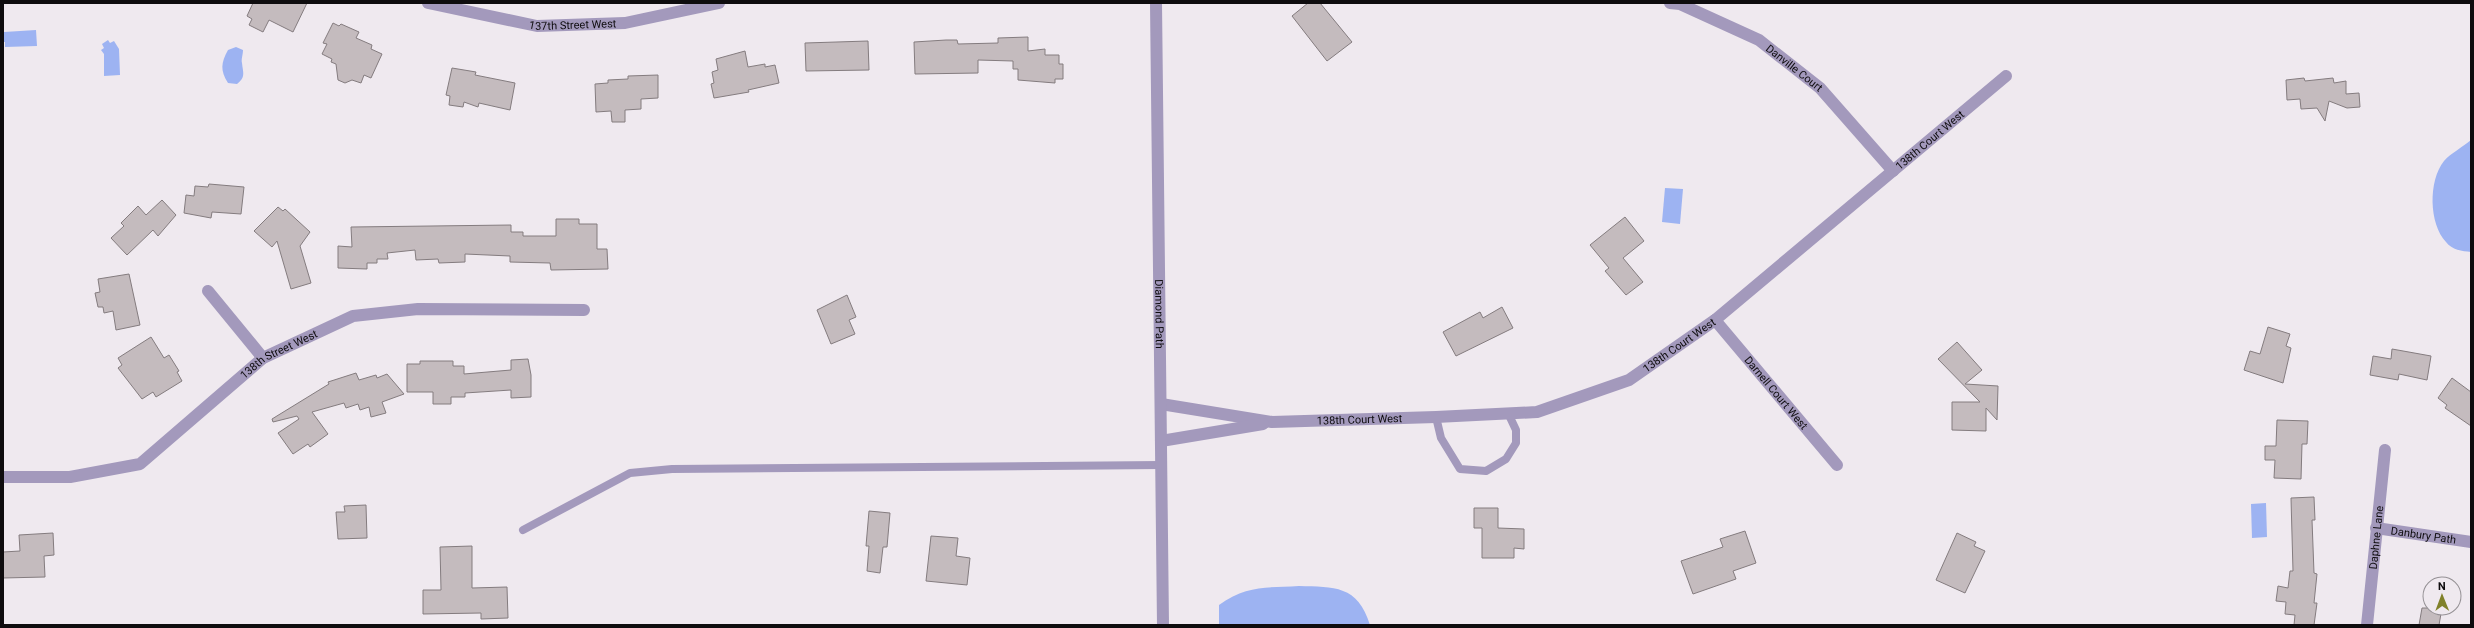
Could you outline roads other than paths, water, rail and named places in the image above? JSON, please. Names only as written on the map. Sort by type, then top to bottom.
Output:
[{"type":"street","name":"137th Street West","points":[[428,3],[537,26],[625,23],[719,3]]},
{"type":"street","name":"Diamond Path","points":[[1156,3],[1163,625]]},
{"type":"street","name":"Danville Court","points":[[1670,3],[1680,4],[1759,40],[1820,88],[1892,171]]},
{"type":"street","name":"138th Court West","points":[[1161,441],[1272,422],[1537,412],[1629,380],[1715,320],[2006,76]]},
{"type":"street","points":[[208,291],[263,358]]},
{"type":"street","name":"138th Street West","points":[[3,477],[70,477],[140,464],[263,358],[352,316],[418,309],[584,310]]},
{"type":"street","name":"Darnell Court West","points":[[1715,320],[1837,465]]},
{"type":"street","name":"138th Court West","points":[[1161,404],[1272,422]]},
{"type":"street","name":"Daphne Lane","points":[[2367,625],[2385,450]]},
{"type":"street","name":"Danbury Path","points":[[2376,528],[2471,542]]},
{"type":"lane","points":[[1436,417],[1441,438],[1460,469],[1486,472],[1506,459],[1516,443],[1516,430],[1508,413]]},
{"type":"lane","points":[[523,530],[630,472],[672,469],[1161,465]]},
{"type":"water","points":[[36,30],[37,46],[5,47],[5,42],[3,42],[4,32]]},
{"type":"water","points":[[108,40],[110,43],[114,41],[119,49],[120,75],[104,76],[104,54],[101,50],[104,48],[102,44]]},
{"type":"water","points":[[236,47],[243,50],[243,77],[237,84],[228,83],[222,66],[228,50]]},
{"type":"water","points":[[2471,140],[2471,252],[2461,251],[2448,245],[2440,234],[2436,225],[2434,214],[2433,191],[2439,169],[2444,161]]},
{"type":"water","points":[[1665,188],[1683,189],[1680,224],[1662,222]]},
{"type":"water","points":[[2266,503],[2267,537],[2252,538],[2251,504]]},
{"type":"water","points":[[1299,586],[1334,588],[1351,595],[1359,602],[1370,625],[1219,625],[1219,605],[1239,594],[1257,589]]}]
